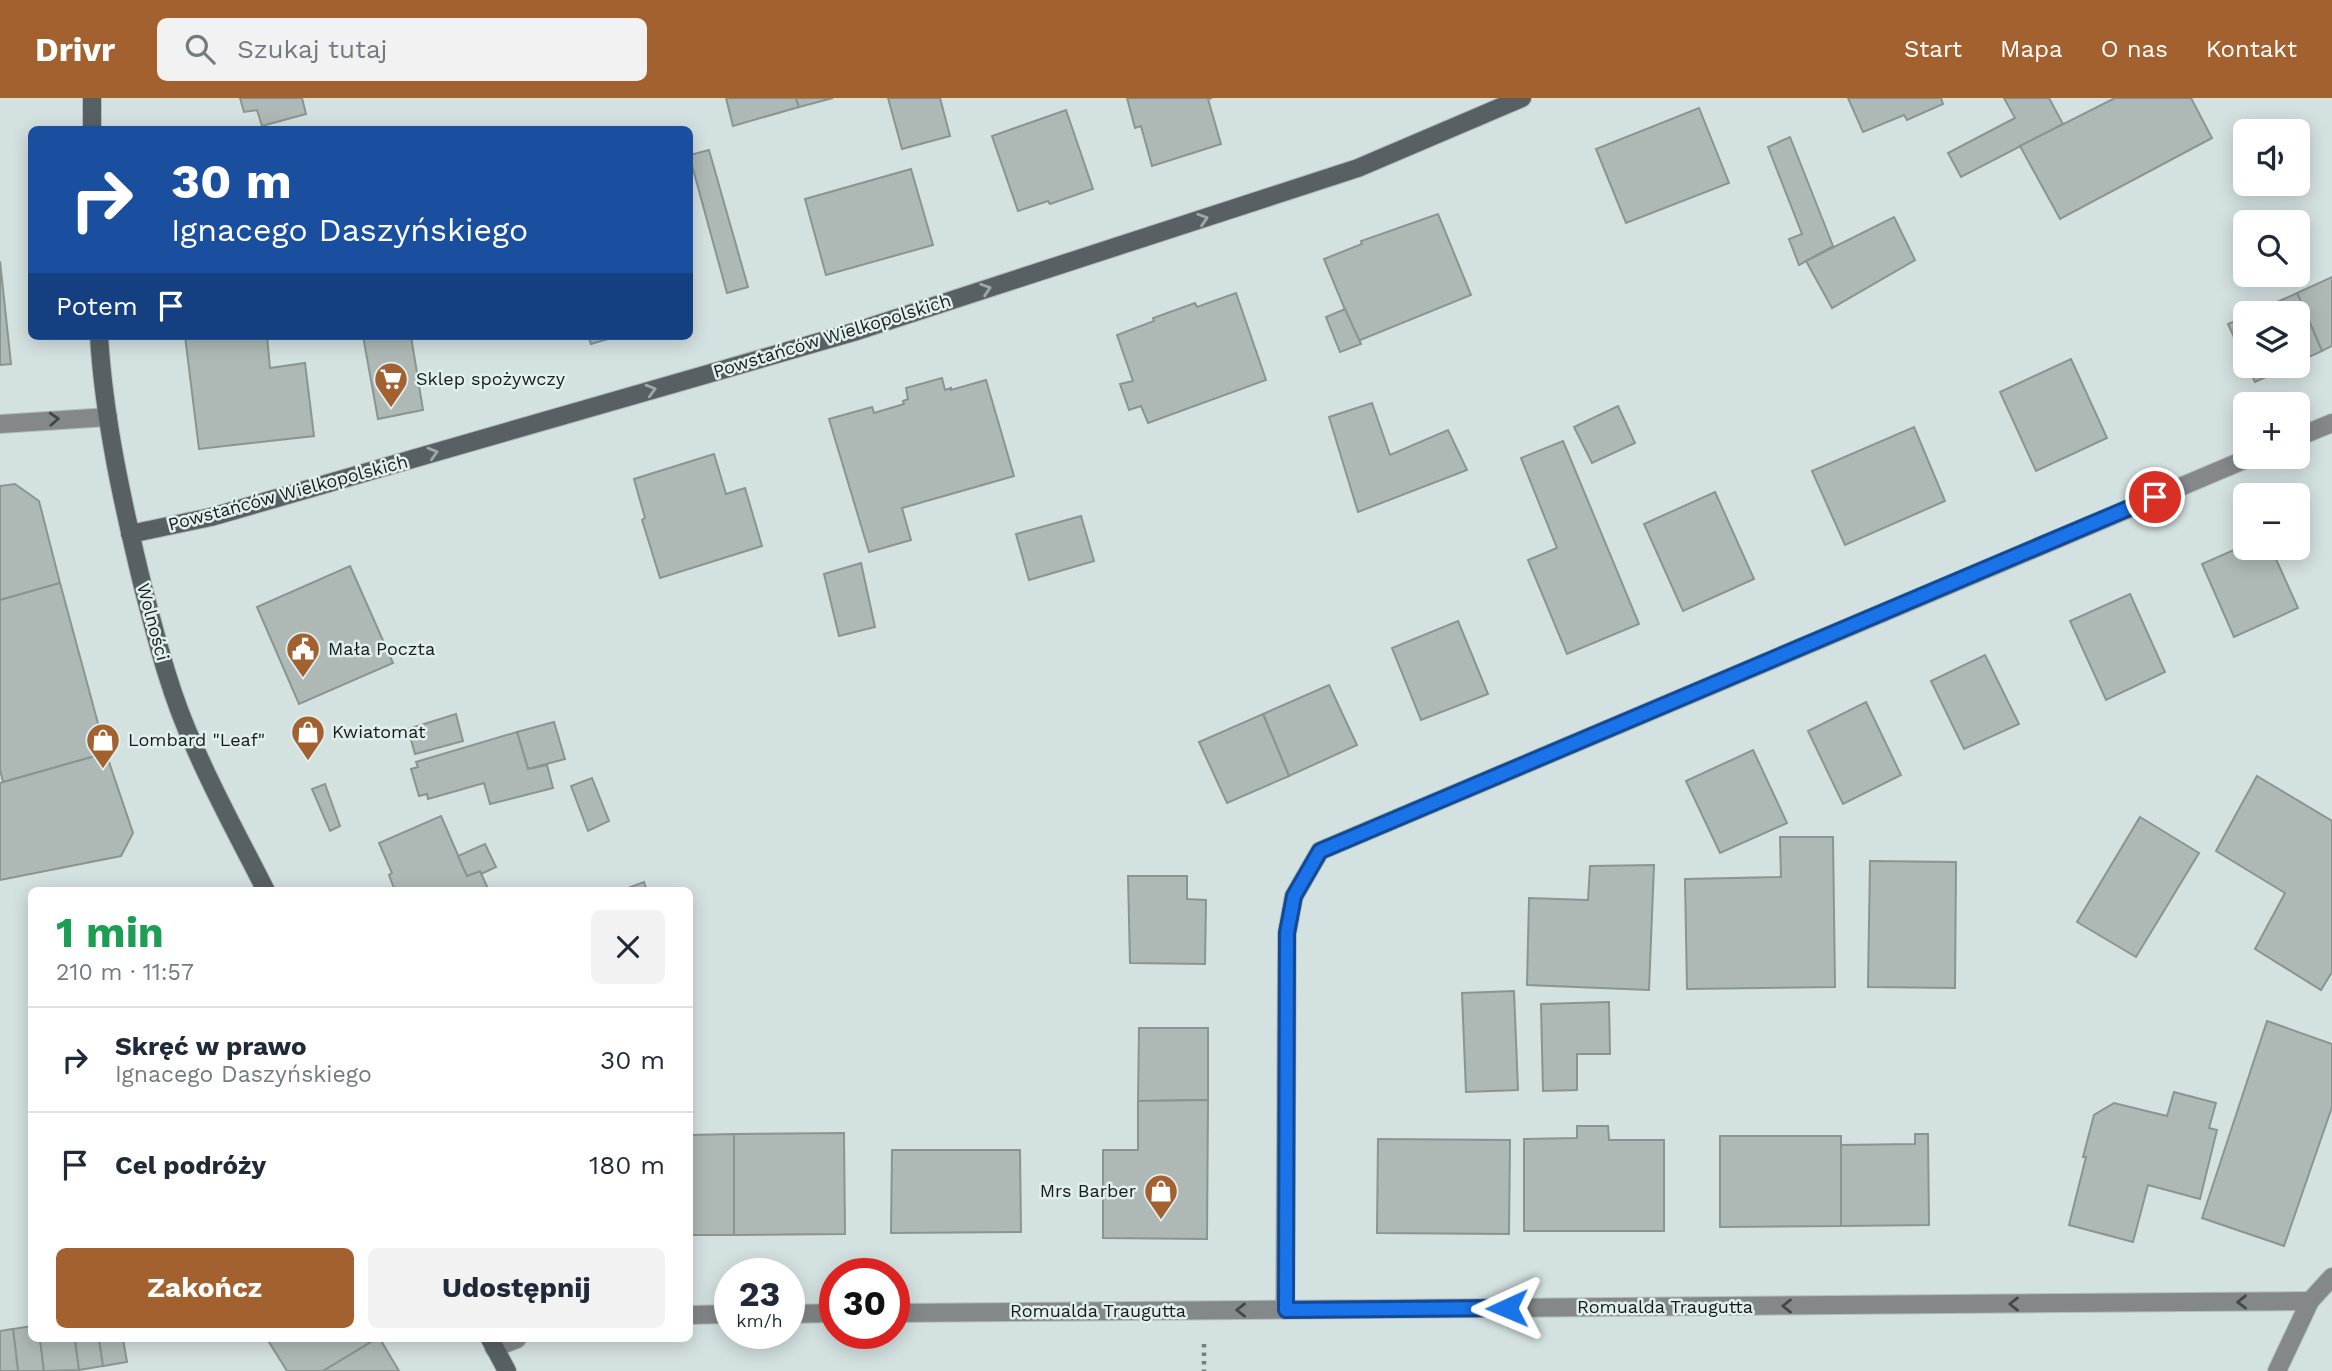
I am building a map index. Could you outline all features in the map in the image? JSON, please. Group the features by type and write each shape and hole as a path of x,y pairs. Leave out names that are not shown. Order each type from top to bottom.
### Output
{"street":[{"path":"92,98 92,126"},
{"name":"Powstańców Wielkopolskich","path":"130,534 211,517 857,331 1358,169 1522,98"},
{"name":"Wolności","path":"99,340 101,372 130,534 163,664 189,735 264,887"},
{"path":"0,424 108,416"},
{"path":"2310,432 2332,423"},
{"path":"1286,1310 1287,933 1294,896 1320,851 2233,465"},
{"path":"2277,1371 2310,1301 2332,1277"},
{"name":"Romualda Traugutta","path":"910,1313 2310,1301"},
{"path":"693,1315 714,1314"},
{"path":"492,1343 507,1371"}],"path":[{"path":"1204,1340 1204,1371"}],"building":[{"path":"240,98 302,98 306,114 262,126 257,110 244,112"},
{"path":"726,98 796,98 799,107 733,126"},
{"path":"796,98 833,98 799,107"},
{"path":"888,98 940,98 950,136 902,149"},
{"path":"1127,98 1212,98 1208,99 1221,144 1152,166 1141,126 1135,128"},
{"path":"1848,98 1941,98 1943,104 1907,120 1904,115 1863,132"},
{"path":"2004,98 2049,98 2063,124 1961,177 1948,153 2015,118"},
{"path":"2115,98 2191,98 2212,138 2060,219 2020,146"},
{"path":"1699,108 1729,183 1626,223 1596,149"},
{"path":"1066,110 1093,189 1050,204 1048,201 1018,211 992,136"},
{"path":"1790,137 1833,246 1799,265 1789,239 1802,234 1768,147"},
{"path":"709,150 748,287 727,293 693,169 693,154"},
{"path":"911,169 933,245 826,275 805,199"},
{"path":"1438,214 1471,295 1358,341 1324,259 1362,244 1361,241"},
{"path":"1894,217 1915,260 1832,308 1806,261"},
{"path":"0,261 11,364 0,365"},
{"path":"2332,277 2332,346 2322,351 2310,323 2310,301 2300,301 2297,293"},
{"path":"1236,293 1266,380 1148,423 1141,406 1129,410 1120,384 1133,381 1117,335 1195,303 1197,307"},
{"path":"2297,293 2300,301 2279,301"},
{"path":"1345,309 1361,344 1340,352 1326,317"},
{"path":"2233,322 2233,335 2228,324"},
{"path":"2310,323 2322,351 2310,356"},
{"path":"185,340 267,340 270,368 305,363 314,436 199,449"},
{"path":"364,340 412,340 423,410 378,419"},
{"path":"2071,359 2107,438 2036,471 2000,392"},
{"path":"942,378 945,390 986,380 1014,476 902,508 911,540 869,552 829,419 872,407 874,413 904,404 903,401 908,399 906,388"},
{"path":"1372,403 1390,455 1448,430 1467,470 1358,512 1329,417"},
{"path":"1618,406 1635,443 1592,463 1574,427"},
{"path":"1914,427 1945,501 1845,545 1812,471"},
{"path":"1563,441 1639,624 1567,654 1528,560 1557,548 1521,458"},
{"path":"714,454 726,494 745,488 762,546 660,578 642,520 645,518 634,479"},
{"path":"15,484 39,501 60,583 0,600 0,486"},
{"path":"1715,492 1754,579 1683,611 1644,524"},
{"path":"1081,516 1094,561 1029,580 1016,534"},
{"path":"2233,550 2233,560 2276,560 2298,608 2234,637 2202,564"},
{"path":"861,563 875,627 839,636 824,574"},
{"path":"350,566 393,663 299,704 257,607"},
{"path":"60,583 106,753 3,782 0,770 0,600"},
{"path":"2130,594 2165,672 2106,700 2070,621"},
{"path":"1458,621 1488,694 1421,720 1392,648"},
{"path":"1985,655 2019,724 1964,749 1931,681"},
{"path":"1329,685 1357,745 1289,776 1263,714"},
{"path":"1866,702 1901,775 1843,804 1808,731"},
{"path":"456,714 463,741 415,754 408,729"},
{"path":"1263,714 1289,776 1227,803 1199,742"},
{"path":"554,722 565,759 528,769 517,732"},
{"path":"517,732 528,769 547,765 553,788 490,804 484,783 428,799 427,794 419,796 411,769 418,767 416,762"},
{"path":"1753,750 1787,823 1720,853 1686,781"},
{"path":"106,753 133,833 121,856 0,880 0,783"},
{"path":"2257,776 2332,821 2332,972 2321,990 2255,949 2285,893 2216,851"},
{"path":"592,778 609,821 588,831 571,786"},
{"path":"325,784 340,826 330,831 312,789"},
{"path":"441,816 467,876 480,871 487,887 394,887 389,875 392,873 379,843"},
{"path":"2140,817 2199,853 2136,957 2077,922"},
{"path":"1780,837 1833,837 1835,987 1687,989 1685,879 1781,877"},
{"path":"485,844 496,867 481,874 480,871 467,876 458,856"},
{"path":"1870,861 1956,862 1955,988 1868,987"},
{"path":"1654,865 1649,990 1527,985 1529,898 1588,900 1590,866"},
{"path":"1128,876 1187,876 1187,899 1206,900 1205,964 1130,963"},
{"path":"644,882 646,887 631,887"},
{"path":"1514,991 1518,1090 1466,1092 1462,993"},
{"path":"1609,1002 1610,1054 1577,1054 1577,1090 1543,1091 1541,1004"},
{"path":"2267,1021 2332,1044 2332,1107 2284,1246 2202,1218"},
{"path":"1139,1028 1208,1028 1208,1100 1138,1101"},
{"path":"2174,1092 2216,1103 2209,1128 2217,1130 2200,1199 2148,1185 2133,1242 2069,1225 2094,1115 2114,1103 2167,1116"},
{"path":"1208,1100 1207,1239 1103,1238 1103,1150 1138,1150 1138,1101"},
{"path":"1577,1126 1608,1126 1609,1140 1664,1140 1664,1231 1524,1231 1524,1139 1577,1138"},
{"path":"844,1133 845,1234 734,1235 734,1134"},
{"path":"734,1134 734,1235 693,1235 693,1135"},
{"path":"1915,1134 1928,1134 1929,1225 1841,1226 1840,1145 1915,1144"},
{"path":"1720,1136 1841,1136 1841,1226 1720,1227"},
{"path":"1378,1139 1510,1140 1509,1234 1377,1233"},
{"path":"892,1150 1020,1150 1021,1232 891,1233"},
{"path":"28,1327 28,1342 40,1342 44,1371 18,1371 13,1329"},
{"path":"13,1329 18,1371 0,1371 0,1331"},
{"path":"40,1342 75,1342 79,1370 44,1371"},
{"path":"75,1342 99,1342 103,1366 79,1370"},
{"path":"99,1342 124,1342 127,1362 103,1366"},
{"path":"269,1342 371,1342 323,1371 287,1371"},
{"path":"371,1342 382,1342 399,1371 323,1371"}],"place":[{"name":"Sklep spożywczy","path":"391,409"},
{"name":"Mała Poczta","path":"303,679"},
{"name":"Kwiatomat","path":"308,762"},
{"name":"Lombard \"Leaf\"","path":"103,770"},
{"name":"Mrs Barber","path":"1161,1221"}],"route":[{"path":"1507,1308 1286,1310 1287,933 1294,896 1320,851 2155,497"}]}
